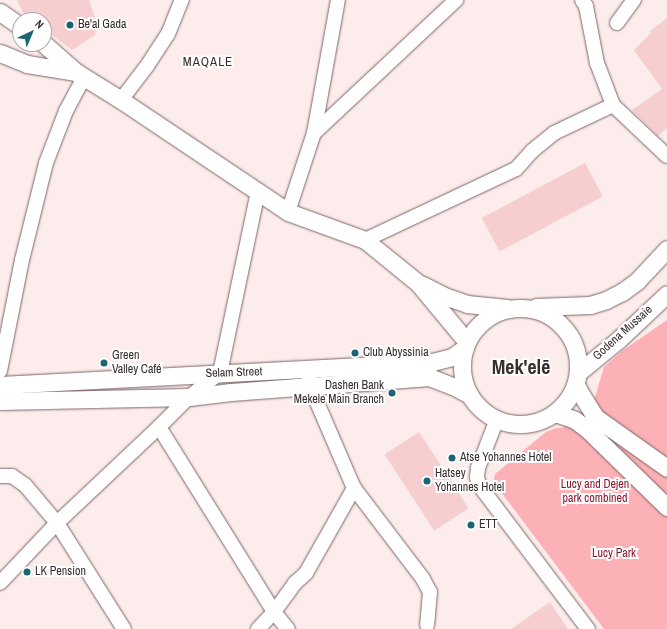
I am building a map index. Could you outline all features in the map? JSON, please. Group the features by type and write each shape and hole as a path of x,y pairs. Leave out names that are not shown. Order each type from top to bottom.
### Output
{"street":[{"path":"121,100 147,66 168,34 182,0"},
{"path":"288,212 314,133 338,0"},
{"path":"314,133 456,0"},
{"path":"582,0 586,6 597,64 613,105 667,156"},
{"path":"617,23 634,0"},
{"path":"0,12 12,20"},
{"path":"52,51 80,75 121,100 288,212 365,240 418,283 466,345"},
{"path":"0,53 27,64 80,75"},
{"path":"0,371 22,260 46,163 80,75"},
{"path":"365,240 516,169 532,151 554,133 613,105"},
{"path":"0,583 57,523 189,397 220,373 258,191"},
{"path":"470,395 462,372 462,360 466,345 477,327 486,318 514,308 569,307 590,305 606,300 622,292 637,281 667,249"},
{"path":"418,283 447,297 467,304 544,312 554,318 564,327 576,348 579,391 595,417 667,468"},
{"name":"Godena Mussaie","path":"578,378 667,294"},
{"name":"Selam Street","path":"0,401 189,397 231,392 309,378 432,362 452,357 466,345"},
{"name":"Selam Street","path":"0,385 220,373 309,378"},
{"path":"426,625 430,592 423,579 354,488 309,378 429,378 447,383 470,395 486,413 497,419 521,424 545,419 555,413 572,395 578,378"},
{"path":"555,413 575,420 587,429 667,507"},
{"path":"497,419 478,468 477,477 479,485 588,629"},
{"path":"159,427 274,612 288,629"},
{"path":"0,476 12,476 25,486 57,523 124,629"},
{"path":"258,629 274,612 295,583 306,573 354,488"}],"green space":[{"name":"Lucy Park","path":"667,320 667,629 604,629 501,492 494,480 495,474 546,432 556,428 562,428 575,420 595,397 604,367 622,351"}],"building":[{"name":"Be'al Gada","path":"17,0 89,0 96,21 95,35 72,50 52,35 52,12 23,12"},
{"path":"667,18 667,128 658,136 632,110 662,89 634,50 651,33 650,31"},
{"path":"585,163 603,197 500,251 482,218"},
{"name":"Hatsey Yohannes Hotel","path":"419,432 469,508 434,531 385,454"},
{"path":"550,602 568,629 511,629"}],"place":[{"name":"Be'al Gada","path":"70,25"},
{"name":"Club Abyssinia","path":"355,353"},
{"name":"Green Valley Café","path":"104,363"},
{"name":"Dashen Bank Mekele Main Branch","path":"392,393"},
{"name":"Atse Yohannes Hotel","path":"452,458"},
{"name":"Hatsey Yohannes Hotel","path":"427,481"},
{"name":"ETT","path":"471,525"},
{"name":"LK Pension","path":"27,572"}],"district":[{"name":"MAQALE","path":"208,62"},
{"name":"Mek'elē","path":"521,366"}],"park label":[{"name":"Lucy and Dejen park combined","path":"595,492"}]}
